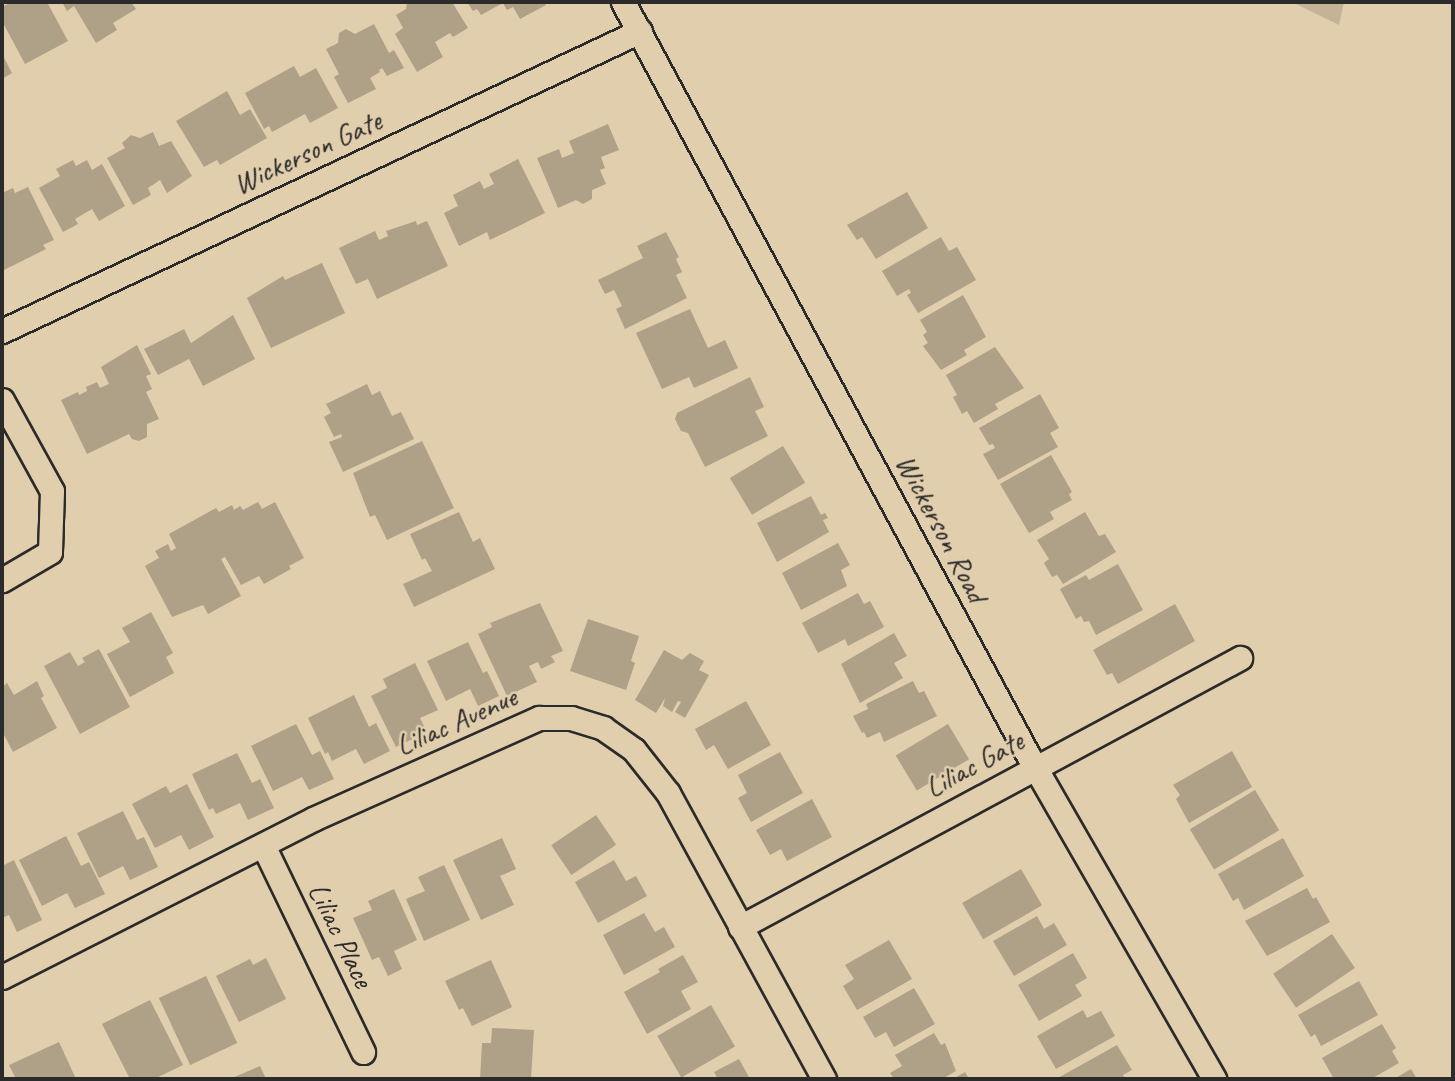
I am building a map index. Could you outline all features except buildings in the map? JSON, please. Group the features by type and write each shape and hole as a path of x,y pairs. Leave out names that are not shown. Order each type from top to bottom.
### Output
{"street":[{"name":"Wickerson Road","path":"623,2 1035,766 1213,1079"},
{"name":"Wickerson Gate","path":"2,331 640,31"},
{"path":"2,400 52,491 50,552 2,580"},
{"name":"Liliac Gate","path":"740,927 1240,657"},
{"name":"Liliac Avenue","path":"2,977 263,845 539,718 571,718 603,728 634,750 668,793 824,1079"},
{"name":"Liliac Place","path":"263,845 363,1052"}],"shaded area":[{"path":"1292,2 1344,2 1339,25"}]}
